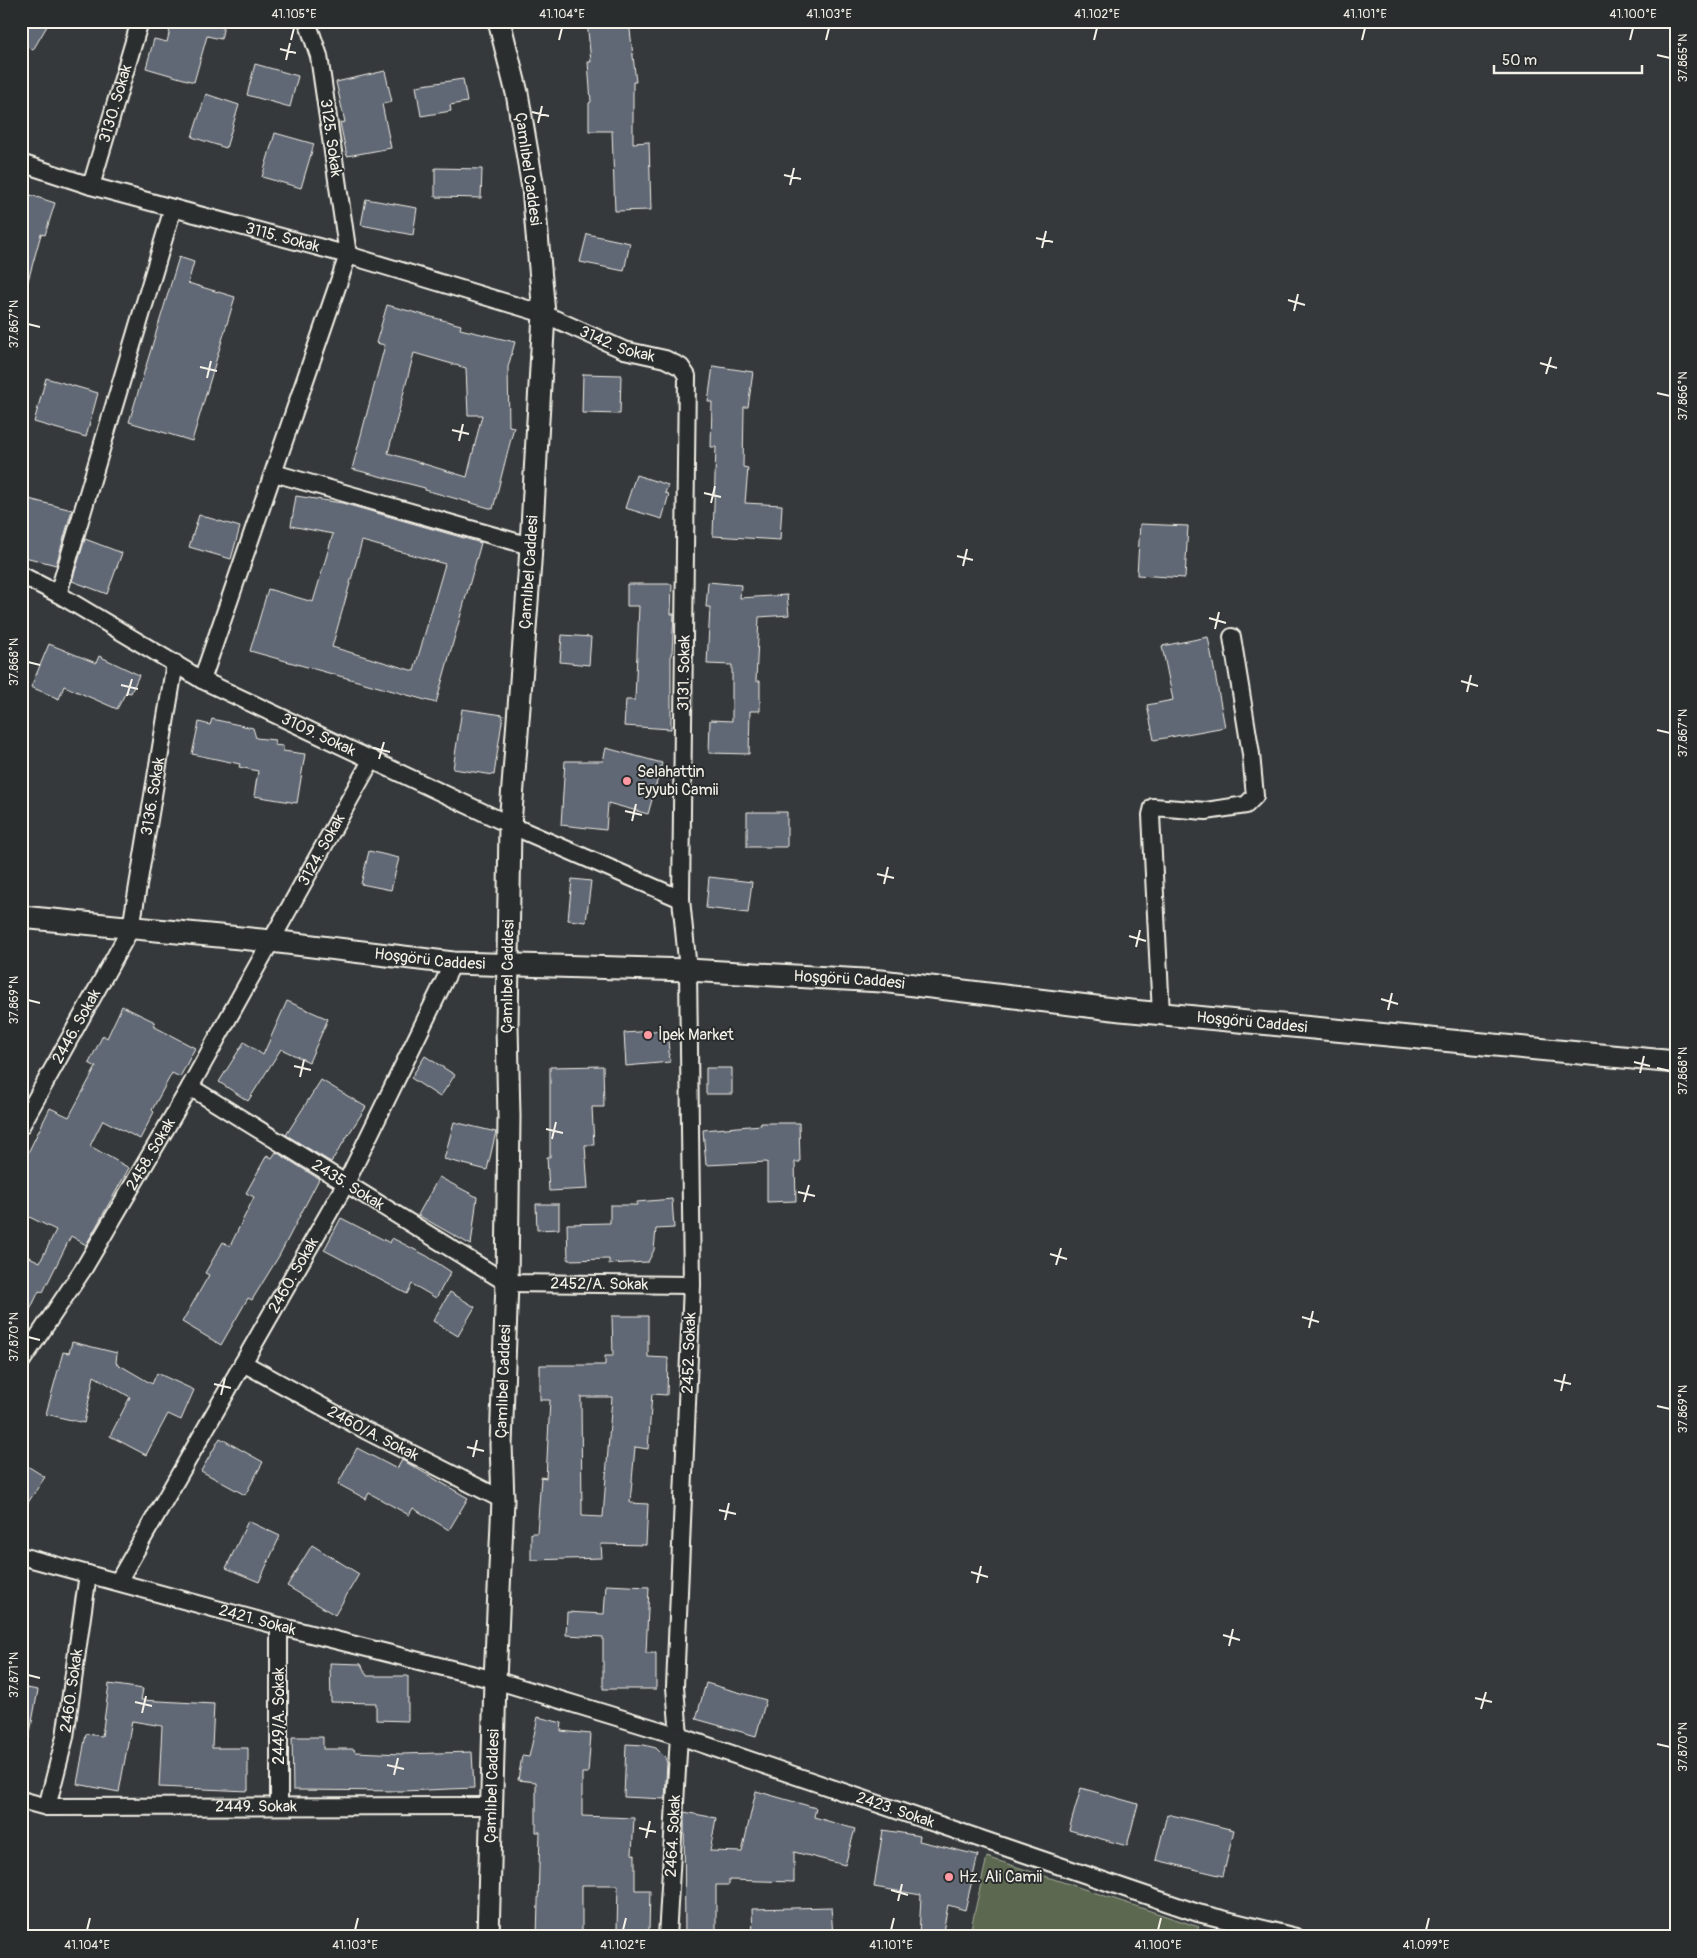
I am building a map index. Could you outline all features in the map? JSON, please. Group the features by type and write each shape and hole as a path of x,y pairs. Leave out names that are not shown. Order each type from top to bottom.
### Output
{"street":[{"name":"3130. Sokak","path":"91,186 140,21"},
{"name":"3125. Sokak","path":"307,21 319,56 348,255"},
{"name":"Çamlıbel Caddesi","path":"488,1937 495,1680 503,1500 501,1445 507,1283 509,1117 507,1026 510,825 544,314 533,188 518,93 499,21"},
{"name":"3115. Sokak","path":"21,163 91,186 348,255 544,314"},
{"path":"58,594 173,208"},
{"path":"202,680 348,255"},
{"name":"3142. Sokak","path":"544,314 624,350 665,359 681,367 687,376"},
{"name":"3131. Sokak","path":"687,376 681,899 688,970"},
{"path":"274,473 530,546"},
{"name":"3109. Sokak","path":"22,576 58,594 202,680 510,825 681,899"},
{"path":"1161,1014 1151,815 1153,807 1206,811 1246,806 1255,796 1251,754 1232,637"},
{"name":"3136. Sokak","path":"131,928 175,663"},
{"name":"3124. Sokak","path":"271,941 372,760"},
{"name":"Hoşgörü Caddesi","path":"21,917 271,941 453,963 688,970 881,981 1161,1014 1676,1062"},
{"name":"2446. Sokak","path":"21,1126 131,928"},
{"name":"2458. Sokak","path":"21,1362 84,1268 190,1087 271,941"},
{"name":"2460. Sokak","path":"119,1580 346,1183 453,963"},
{"name":"2452. Sokak","path":"679,1736 675,1687 692,1285 688,970"},
{"name":"2435. Sokak","path":"190,1087 507,1283"},
{"name":"2452/A. Sokak","path":"507,1283 692,1285"},
{"name":"2460/A. Sokak","path":"243,1363 365,1430 503,1500"},
{"name":"2421. Sokak","path":"21,1556 88,1574 119,1580 279,1626 495,1680"},
{"name":"2460. Sokak","path":"47,1807 65,1737 88,1574"},
{"name":"2449/A. Sokak","path":"279,1626 279,1806"},
{"name":"2423. Sokak","path":"495,1680 679,1736 1198,1913 1296,1937"},
{"name":"2464. Sokak","path":"668,1937 679,1736"},
{"name":"2449. Sokak","path":"21,1800 47,1807 491,1806"}],"green space":[{"path":"987,1857 1199,1927 1193,1937 969,1937"}],"building":[{"path":"21,21 50,21 33,50 21,43"},
{"path":"172,21 225,21 221,39 207,36 194,82 146,68 154,39 167,42"},
{"path":"587,21 629,21 636,82 633,82 633,143 649,142 651,210 615,211 612,131 589,131 589,103 591,102 588,62 591,62"},
{"path":"255,64 298,76 290,107 247,95"},
{"path":"385,71 392,102 382,104 391,148 347,156 340,123 345,122 336,82"},
{"path":"463,79 467,102 450,105 451,111 421,116 416,86"},
{"path":"206,94 239,105 226,148 192,137"},
{"path":"275,133 314,144 301,188 262,177"},
{"path":"435,168 482,169 481,198 435,197"},
{"path":"21,192 55,203 45,235 41,234 26,288 21,288"},
{"path":"366,199 417,208 413,235 361,225"},
{"path":"587,234 630,243 624,271 580,262"},
{"path":"179,257 194,262 188,283 235,297 192,441 129,422"},
{"path":"387,305 461,325 460,329 515,342 508,367 509,426 514,427 493,509 425,490 425,488 352,469 385,345 376,343","holes":["414,353 466,368 468,415 482,415 467,477 388,453"]},
{"path":"713,366 753,372 748,407 744,407 743,467 748,468 745,503 782,505 780,540 713,536 716,447 711,447 712,402 708,402"},
{"path":"583,374 621,375 620,414 582,413"},
{"path":"46,378 98,393 86,437 34,422"},
{"path":"636,475 668,485 665,493 669,494 662,519 625,508"},
{"path":"296,496 342,503 481,543 436,703 250,651 268,589 313,602 333,534 291,526","holes":["362,541 445,564 414,671 332,647"]},
{"path":"21,497 72,510 56,565 21,556"},
{"path":"199,515 240,527 231,559 189,547"},
{"path":"1140,524 1188,526 1185,578 1137,575"},
{"path":"85,539 122,553 107,594 72,581"},
{"path":"708,582 741,585 740,598 787,595 789,615 759,617 756,681 760,681 760,711 750,711 749,754 709,753 710,720 732,721 732,665 707,664 710,607 706,607"},
{"path":"627,584 672,584 671,614 674,614 671,653 671,729 624,726 626,700 635,700 639,606 627,606"},
{"path":"562,635 591,637 589,665 560,662"},
{"path":"1208,637 1225,727 1154,740 1147,705 1173,700 1162,646"},
{"path":"49,644 96,663 99,656 139,675 131,693 126,692 117,709 64,686 59,699 31,687"},
{"path":"462,709 503,715 494,775 453,769"},
{"path":"212,719 253,728 256,738 275,740 274,745 283,746 283,751 305,754 297,803 254,796 258,771 239,767 240,764 192,754 199,722 210,725"},
{"path":"606,748 662,763 648,814 608,803 606,830 561,825 565,761 603,761"},
{"path":"747,812 787,812 787,847 747,847"},
{"path":"369,851 399,858 391,890 361,884"},
{"path":"709,877 752,882 748,913 706,908"},
{"path":"572,879 591,881 586,922 568,920"},
{"path":"287,1001 328,1019 309,1062 281,1049 248,1101 219,1082 244,1042 263,1055"},
{"path":"122,1006 155,1022 153,1026 195,1048 180,1077 172,1073 152,1110 154,1112 140,1139 103,1120 90,1146 129,1168 86,1245 71,1236 43,1292 39,1291 21,1329 21,1263 25,1255 40,1262 56,1230 21,1213 21,1167 50,1108 69,1117 96,1067 89,1063 103,1035 107,1038"},
{"path":"667,1030 670,1062 626,1066 624,1033"},
{"path":"425,1056 455,1075 440,1097 411,1078"},
{"path":"603,1066 604,1107 592,1107 594,1145 585,1145 588,1189 549,1191 547,1157 550,1157 550,1067"},
{"path":"706,1068 732,1068 732,1094 706,1094"},
{"path":"321,1080 366,1107 331,1162 286,1135"},
{"path":"454,1122 496,1132 487,1170 444,1159"},
{"path":"761,1123 799,1123 800,1162 795,1162 796,1201 767,1202 767,1162 706,1165 703,1130 761,1125"},
{"path":"276,1152 319,1179 279,1256 252,1300 248,1298 221,1345 182,1322 209,1275 205,1273 223,1242 230,1246 254,1197 246,1193 267,1155 272,1158"},
{"path":"439,1177 477,1197 471,1245 418,1215"},
{"path":"672,1199 674,1228 656,1229 654,1250 648,1262 609,1264 609,1259 568,1260 567,1224 610,1223 610,1205 637,1205 637,1202"},
{"path":"536,1204 559,1204 559,1229 537,1230"},
{"path":"341,1218 390,1243 392,1238 427,1256 451,1272 436,1298 412,1284 407,1294 324,1250"},
{"path":"450,1292 475,1307 458,1336 433,1321"},
{"path":"612,1316 648,1316 648,1357 668,1358 667,1395 652,1394 648,1449 635,1447 630,1503 648,1504 646,1545 601,1544 602,1558 531,1560 531,1533 537,1533 541,1477 546,1478 550,1400 540,1400 540,1365 605,1365 605,1356 613,1356","holes":["581,1397 612,1397 603,1517 582,1516"]},
{"path":"72,1342 117,1353 116,1363 152,1384 157,1373 194,1390 181,1420 168,1414 146,1455 110,1436 130,1397 94,1376 84,1423 46,1414 63,1352 69,1353"},
{"path":"220,1438 263,1462 245,1495 201,1471"},
{"path":"357,1448 397,1469 402,1460 468,1498 449,1530 413,1508 409,1515 369,1493 366,1499 338,1484"},
{"path":"21,1462 45,1477 21,1513"},
{"path":"248,1521 280,1536 259,1582 226,1568"},
{"path":"312,1545 359,1574 335,1615 287,1586"},
{"path":"606,1585 649,1587 646,1653 656,1653 656,1689 603,1689 603,1637 566,1635 567,1612 604,1614"},
{"path":"330,1663 361,1664 367,1676 408,1676 408,1721 376,1720 376,1703 331,1702"},
{"path":"706,1683 766,1700 756,1736 696,1719"},
{"path":"109,1684 143,1689 141,1700 214,1704 212,1748 248,1748 248,1791 159,1787 162,1726 132,1721 119,1792 77,1784 86,1734 102,1736"},
{"path":"21,1687 38,1690 29,1738 21,1737"},
{"path":"538,1717 562,1723 561,1731 591,1734 588,1773 582,1773 582,1816 634,1818 632,1854 635,1855 635,1890 650,1890 649,1931 617,1930 618,1885 582,1885 582,1937 537,1937 540,1832 536,1832 536,1782 518,1780 522,1756 529,1757"},
{"path":"292,1737 323,1737 323,1749 354,1749 355,1752 402,1754 472,1752 474,1788 402,1791 293,1790"},
{"path":"626,1744 656,1748 665,1757 667,1763 665,1799 624,1797"},
{"path":"1081,1788 1138,1804 1127,1846 1069,1830"},
{"path":"756,1791 816,1808 814,1817 855,1829 845,1865 794,1852 794,1882 729,1880 729,1885 716,1885 716,1937 685,1937 684,1812 716,1818 710,1851 742,1852"},
{"path":"1167,1814 1234,1830 1223,1876 1156,1860"},
{"path":"883,1830 920,1836 919,1841 978,1855 965,1910 948,1905 942,1937 919,1937 921,1895 874,1887"},
{"path":"831,1907 833,1937 753,1937 752,1909"}],"place":[{"name":"Selahattin Eyyubi Camii","path":"627,781"},
{"name":"İpek Market","path":"648,1035"},
{"name":"Hz. Ali Camii","path":"949,1877"}]}
